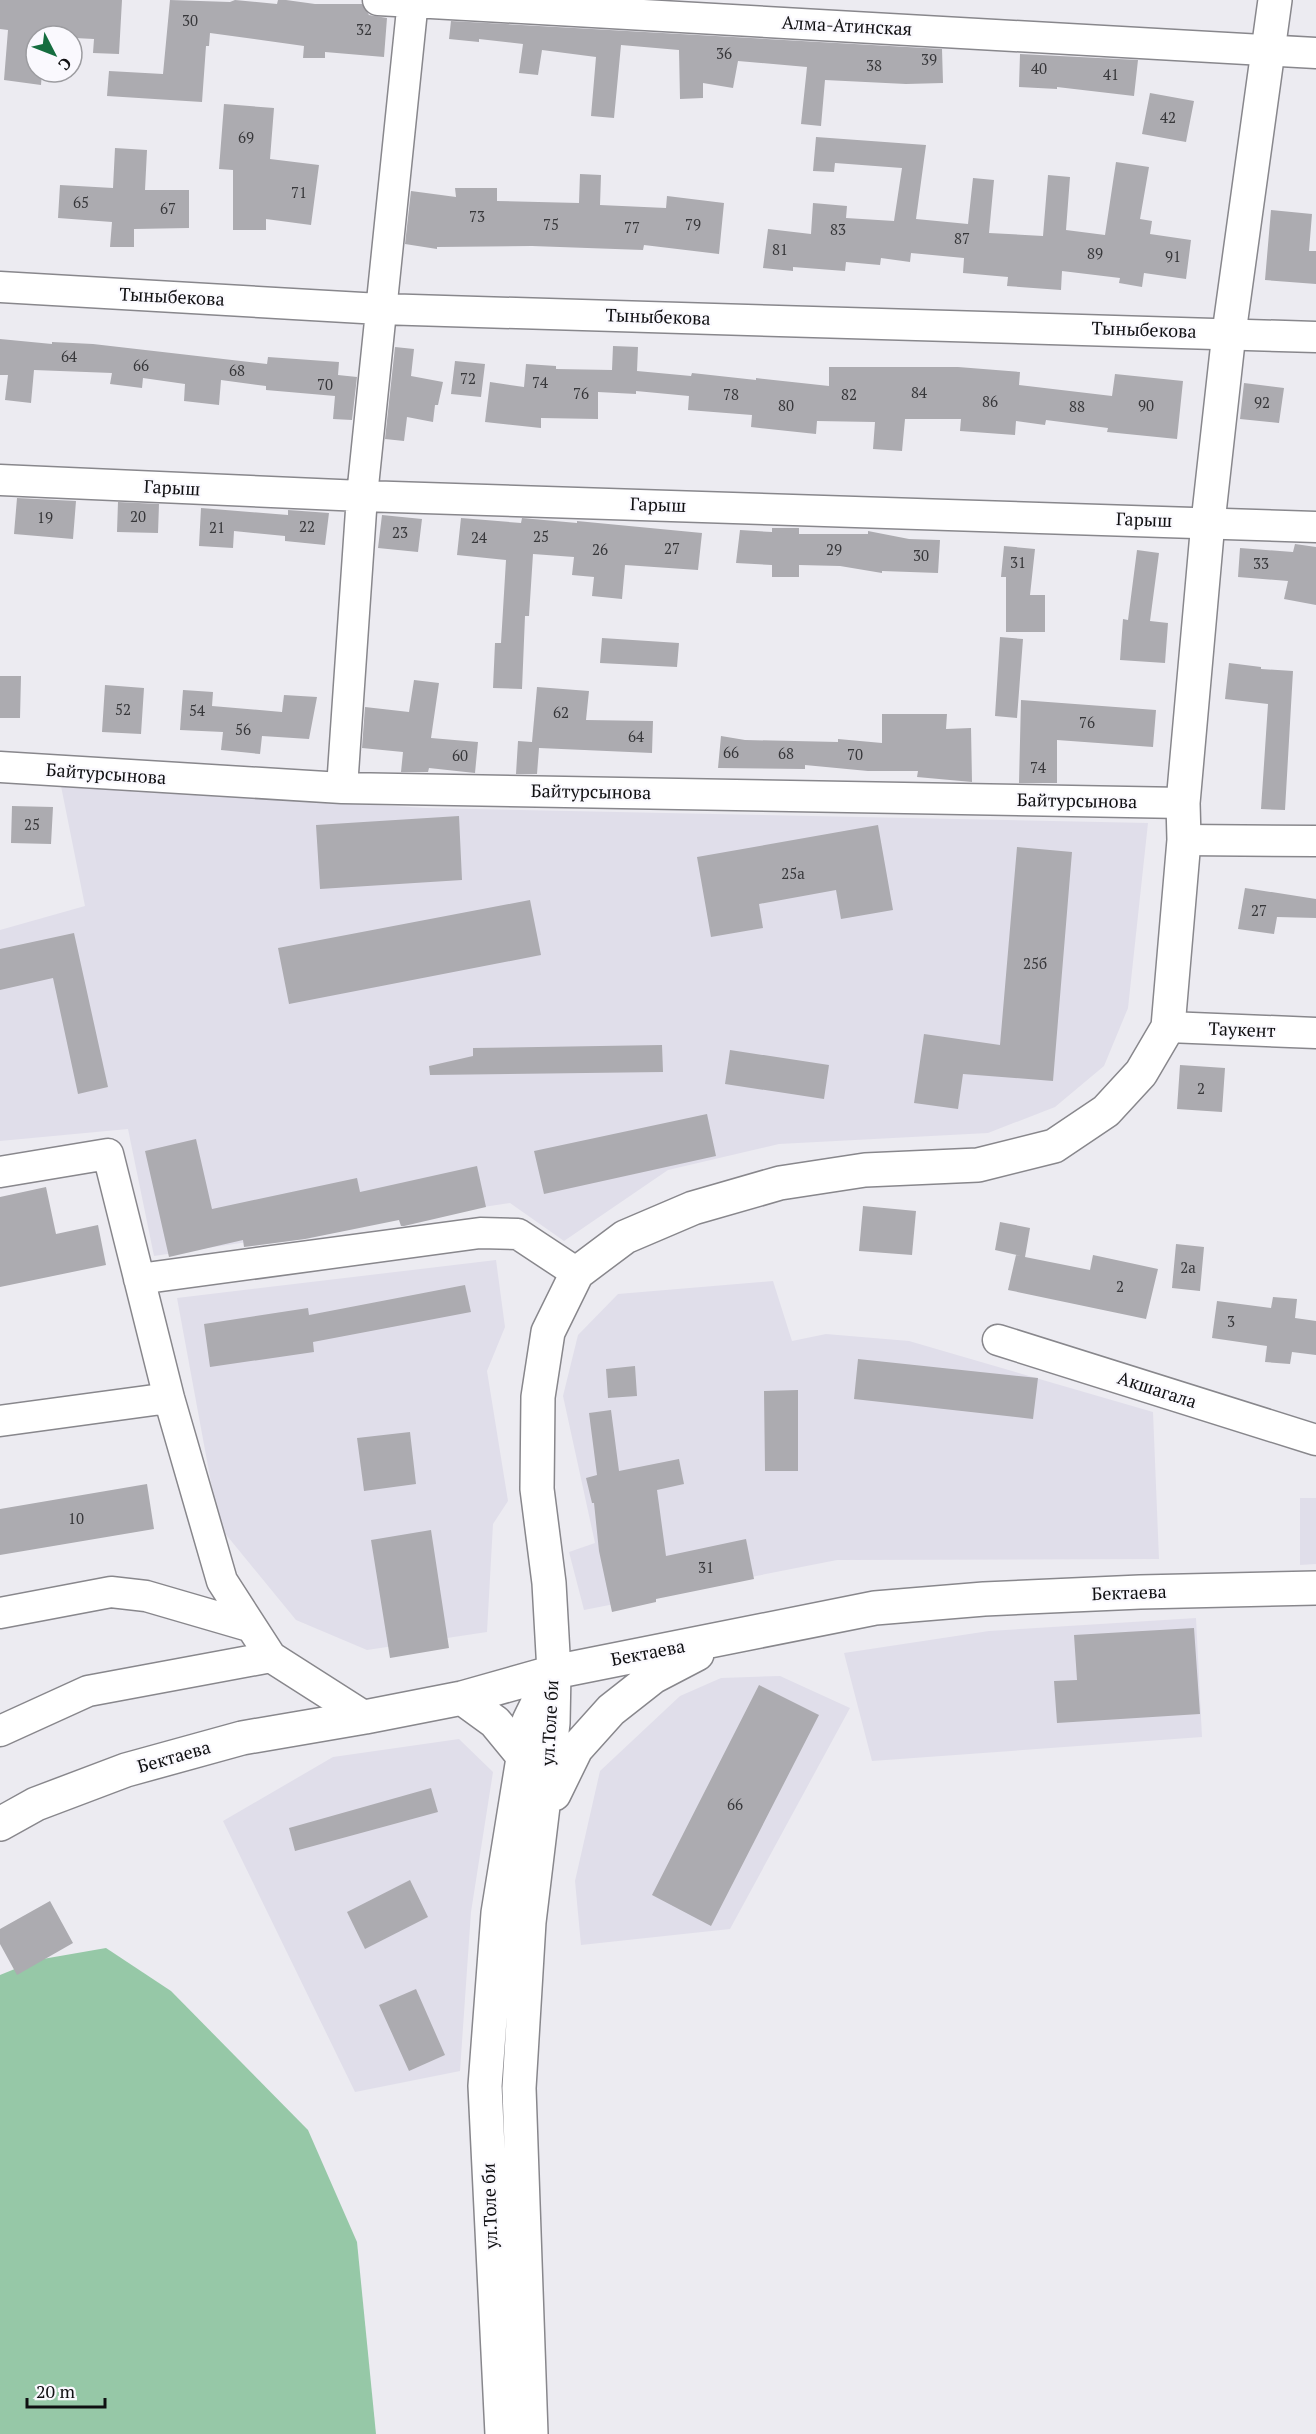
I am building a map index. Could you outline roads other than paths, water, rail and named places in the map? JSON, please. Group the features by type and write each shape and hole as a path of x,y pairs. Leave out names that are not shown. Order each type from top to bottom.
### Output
{"main road":[{"path":"554,1672 549,1583 537,1489 538,1397 548,1332 577,1273 625,1237 693,1208 780,1183 865,1170 978,1165 1054,1146 1106,1111 1141,1073 1168,1027 1184,840 1183,803 1208,522 1229,333 1275,0"},
{"name":"Бектаева","path":"0,1824 36,1804 126,1770 242,1738 462,1698 554,1672 886,1607 1140,1592 1316,1588"},
{"path":"541,1820 576,1749 611,1710 652,1677 734,1636"},
{"name":"ул.Толе би","path":"502,2434 485,2086 498,1913 523,1756 529,1721 554,1672"},
{"name":"ул.Толе би","path":"531,2434 519,2088 528,1922 553,1723 554,1672"},
{"path":"462,1698 495,1722 523,1756"}],"street":[{"name":"Алма-Атинская","path":"378,0 1316,53"},
{"path":"342,788 362,496 413,1"},
{"name":"Тыныбекова","path":"0,287 380,309 1316,337"},
{"name":"Гарыш","path":"0,480 362,496 1316,526"},
{"name":"Байтурсынова","path":"0,767 342,788 1183,803"},
{"path":"1184,840 1316,842"},
{"name":"Таукент","path":"1168,1027 1316,1033"},
{"path":"0,1172 108,1154 169,1398 222,1581 271,1657 365,1717"},
{"path":"139,1279 480,1233 518,1234 577,1273"},
{"name":"Акшагала","path":"998,1340 1316,1440"},
{"path":"0,1421 169,1398"},
{"path":"0,1613 111,1592 154,1599 249,1626"},
{"path":"0,1731 88,1691 271,1657"}]}
